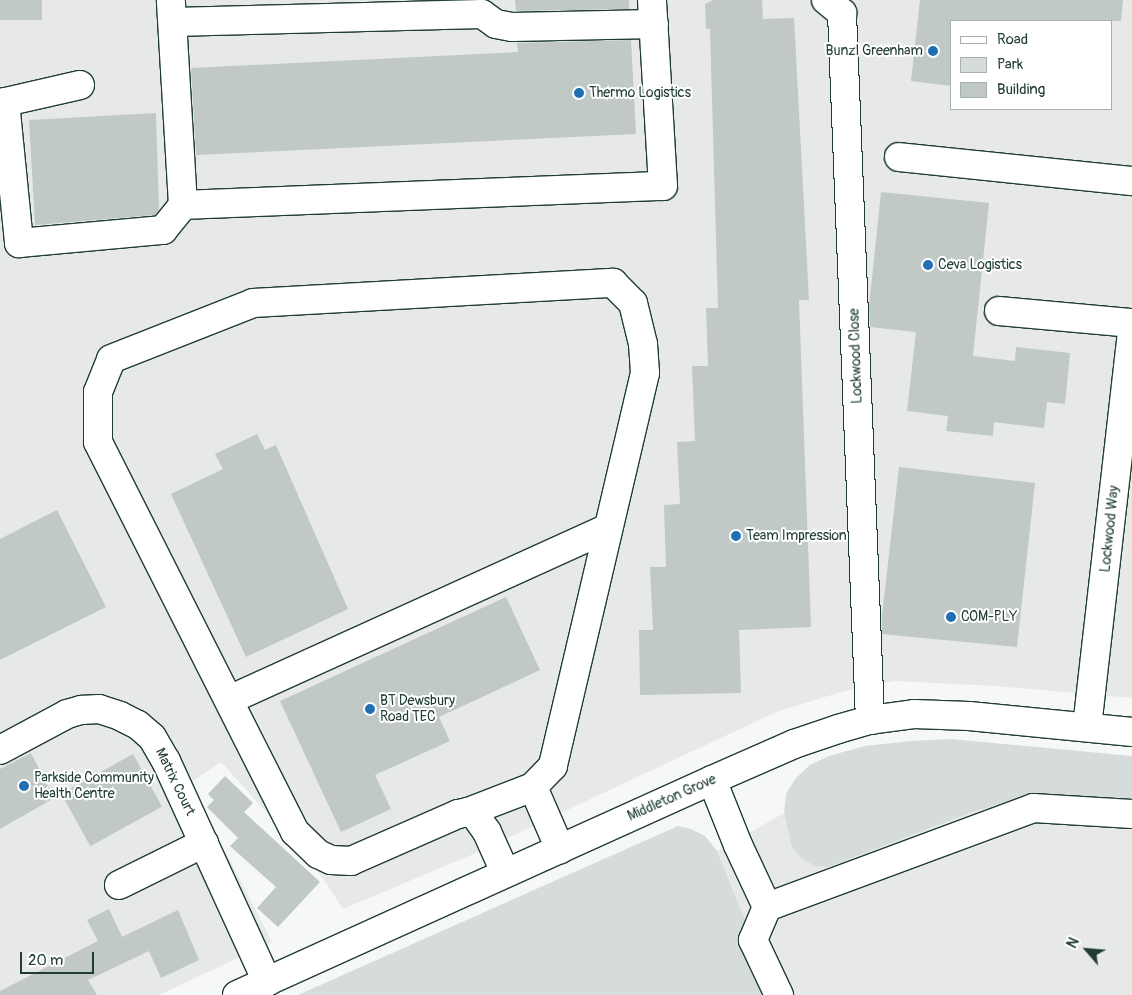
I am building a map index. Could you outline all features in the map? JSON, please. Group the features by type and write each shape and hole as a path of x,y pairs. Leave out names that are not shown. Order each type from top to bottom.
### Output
{"street":[{"name":"Lockwood Close","path":"826,0 842,12 870,720"},
{"path":"80,85 5,102 20,243 163,230 183,205 172,11 482,14 496,24 512,27 653,12 663,186 183,205"},
{"path":"899,157 1132,181"},
{"path":"613,283 633,303 643,344 644,373 553,766 533,787 468,812 458,814 352,861 331,860 318,854 295,832 228,700 98,442 98,392 111,359 253,303 613,283"},
{"path":"998,311 1132,323"},
{"name":"Lockwood Way","path":"1087,727 1123,492 1132,330"},
{"path":"228,700 608,528"},
{"name":"Matrix Court","path":"0,750 67,714 81,710 99,709 120,716 138,725 152,737 166,761 267,982"},
{"name":"Middleton Grove","path":"237,995 504,872 560,849 794,744 870,720 914,714 969,716 1132,732"},
{"path":"712,780 738,845 767,907"},
{"path":"533,787 560,849"},
{"path":"779,995 753,940 767,907 885,865 1033,808 1132,814"},
{"path":"468,812 476,816 488,832 504,872"},
{"path":"119,884 204,843"}],"shaded area":[{"path":"0,0 1132,0 1132,698 996,686 894,681 841,692 776,712 471,855 343,909 312,862 221,762 190,783 272,942 159,995 0,995"},
{"path":"1023,797 1132,804 1132,995 779,995 753,940 717,851 784,813 792,846 800,857"}],"green space":[{"path":"951,739 1132,756 1132,804 1023,797 972,812 828,867 815,866 800,857 792,847 784,813 786,794 796,778 810,765 829,756 865,746"},
{"path":"678,826 691,829 705,836 717,851 753,940 779,995 298,995"}],"building":[{"path":"0,0 42,0 42,20 0,20"},
{"path":"515,0 629,0 629,9 516,11"},
{"path":"713,0 762,0 763,19 794,18 809,300 799,300 811,627 739,630 741,693 640,695 639,630 653,630 650,567 666,567 664,505 680,504 677,442 695,441 692,366 708,366 706,308 718,308 710,29 706,29 705,4"},
{"name":"Bunzl Greenham","path":"920,0 1123,0 1121,21 950,20 950,86 911,81"},
{"path":"631,40 636,134 196,155 191,68 518,52 517,43"},
{"path":"156,113 159,210 155,215 35,225 29,120"},
{"path":"881,192 989,203 973,356 1015,361 1016,347 1070,353 1065,404 1047,402 1044,428 994,422 993,436 946,431 948,416 907,411 916,332 870,327 869,307"},
{"path":"257,434 265,450 276,445 348,609 246,657 171,494 223,469 215,454"},
{"path":"899,467 1035,483 1017,647 882,634 882,616"},
{"path":"57,510 106,607 0,660 0,539"},
{"name":"BT Dewsbury Road TEC","path":"506,597 540,670 439,717 450,741 375,775 391,809 341,832 280,701"},
{"name":"Parkside Community Health Centre","path":"31,753 54,798 0,829 0,769"},
{"path":"133,754 162,806 90,846 61,794"},
{"path":"225,776 253,803 244,812 320,882 278,927 257,908 276,887 230,846 238,838 207,807 214,800 208,794"},
{"path":"109,909 122,937 178,910 199,960 161,978 149,951 88,980 97,995 0,995 0,991 98,941 87,920"}],"place":[{"name":"Bunzl Greenham","path":"933,51"},
{"name":"Thermo Logistics","path":"579,93"},
{"name":"Ceva Logistics","path":"928,265"},
{"name":"Team Impression","path":"736,536"},
{"name":"COM-PLY","path":"951,617"},
{"name":"BT Dewsbury Road TEC","path":"370,709"},
{"name":"Parkside Community Health Centre","path":"24,786"}]}
